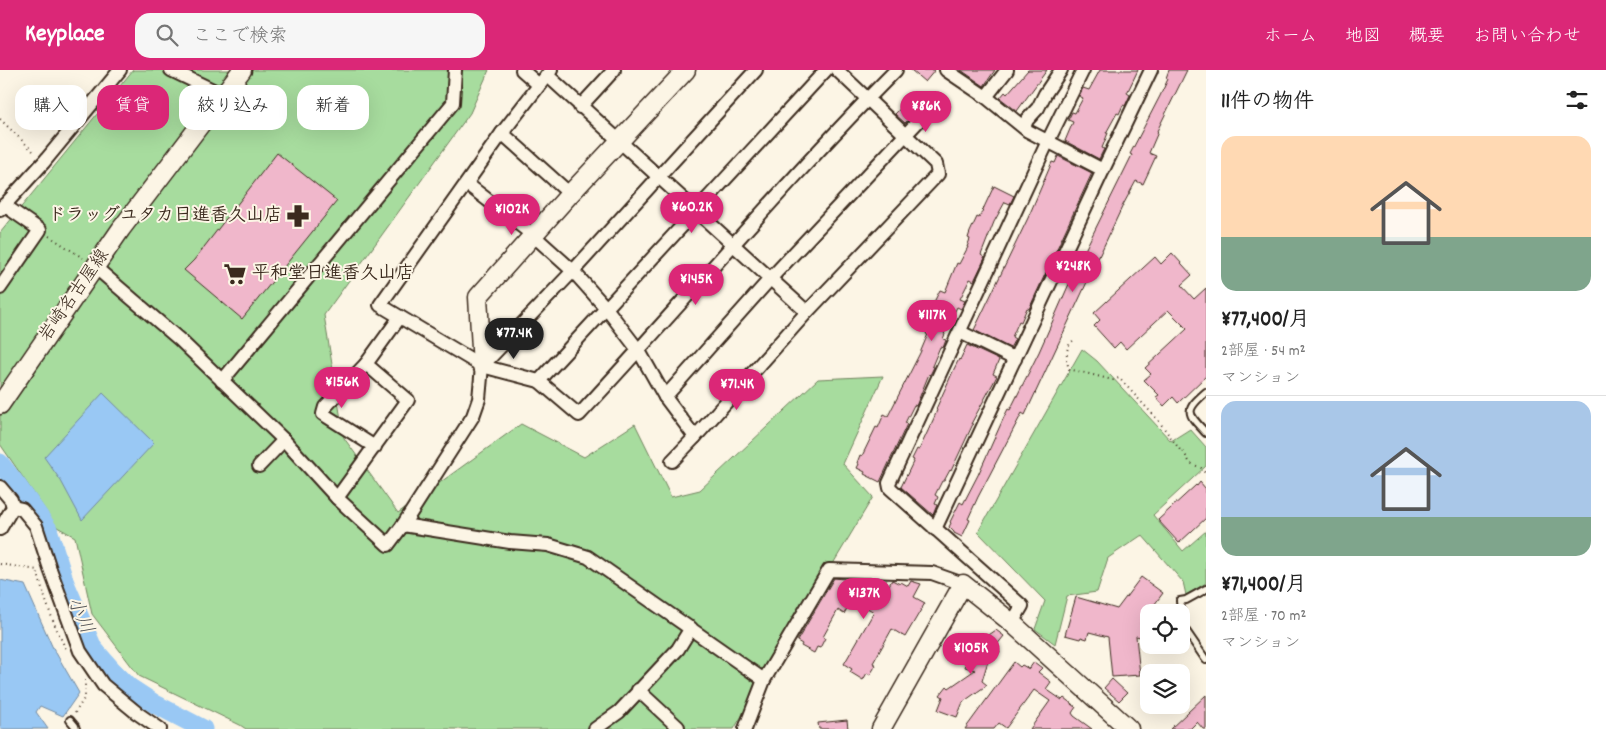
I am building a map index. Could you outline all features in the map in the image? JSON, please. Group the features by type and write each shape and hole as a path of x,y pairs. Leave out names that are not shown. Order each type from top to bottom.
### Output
{"street":[{"path":"0,288 40,230 2,208 44,162 120,70"},
{"path":"171,70 204,85"},
{"name":"岩崎名古屋線","path":"230,85 242,70"},
{"path":"222,381 453,102 454,70"},
{"path":"522,70 539,85"},
{"path":"580,106 614,70"},
{"path":"95,267 180,340 284,440 337,498 388,545 403,525 473,416 479,399 482,366 478,297 570,194 686,70"},
{"path":"482,366 573,272 756,70"},
{"path":"540,381 826,70"},
{"path":"672,461 808,312 938,174 936,164 837,70"},
{"path":"808,312 770,279 733,244 696,210 580,106 549,72 502,133 380,305 482,366 540,381 579,415 639,351 733,244 896,70"},
{"path":"946,70 986,97 1028,131 1104,170"},
{"path":"986,97 1007,70"},
{"path":"1012,623 1022,606 935,530 890,488 889,483 1083,70"},
{"path":"935,530 1152,70"},
{"path":"1024,127 1059,74 1076,85"},
{"path":"665,397 770,279 926,113"},
{"name":"岩崎名古屋線","path":"0,405 121,229 196,130"},
{"path":"502,133 570,194"},
{"path":"467,184 533,235 573,272 606,308 639,351 665,397 695,437"},
{"path":"375,447 323,414 325,407 366,364 400,317"},
{"path":"960,332 1016,359"},
{"path":"337,498 408,400 366,364"},
{"path":"259,466 284,440"},
{"path":"0,487 11,500 13,507 0,529"},
{"path":"13,507 22,509 36,526 80,651 103,685 160,729"},
{"path":"403,525 548,546 588,557 764,680"},
{"path":"745,729 764,680 829,570 932,573 962,584 1012,623 1129,729"},
{"path":"881,729 962,584"},
{"path":"595,729 619,712 678,649 691,628"},
{"path":"638,690 678,727"}],"lane":[{"path":"1206,392 1194,403 1190,410 1191,417 1206,433"},
{"path":"1180,604 1180,601 1186,600 1206,589"},
{"path":"1190,637 1206,660"},
{"path":"70,720 76,729"}],"path":[{"path":"0,119 44,162"},
{"path":"40,230 95,267"},
{"path":"1073,341 1068,349 1068,368 1113,380 1119,378 1158,420 1180,450 1183,451 1190,463 1201,468 1206,474"},
{"path":"0,564 37,570 57,631 68,653"},
{"path":"70,720 86,698 85,678"}],"green space":[{"path":"133,70 489,70 470,113 324,315 344,438 398,513 521,424 584,457 635,424 671,497 700,490 818,379 883,376 843,464 873,497 734,729 246,729 139,676 92,614 75,537 57,527 0,444 0,233 84,130 87,130 87,126 97,114 97,130 169,130 169,85 121,85"},
{"path":"1082,349 1097,361 1171,441 1190,429 1206,447 1206,466 1153,515 1183,551 1206,531 1206,583 1186,595 1183,582 1142,535 1108,558 1097,592 1067,596 1055,644 1035,629 1045,601 978,532"}],"water":[{"path":"103,393 154,443 82,520 61,481 44,457"},
{"path":"0,580 25,585 52,646 79,693 63,716 40,706 36,712 48,729 0,729"}],"building":[{"path":"911,70 935,70 925,82"},
{"path":"961,70 995,70 984,86"},
{"path":"1028,70 1047,70 1017,111 1000,98 1005,92 1007,94"},
{"path":"1100,70 1138,70 1127,93 1130,95 1125,106 1123,105 1119,114 1117,113 1106,133 1108,133 1102,148 1104,149 1099,159 1065,141 1073,122 1068,120 1072,112 1075,113 1083,98 1079,96 1083,88 1089,90"},
{"path":"1169,70 1187,70 1157,131 1149,153 1156,156 1143,184 1136,181 1123,205 1025,415 1022,413 978,497 962,537 954,533 949,527 950,522 960,502 963,504 1008,409 1010,410 1039,352 1084,250 1168,79 1166,78"},
{"path":"915,93 926,103 905,123 895,114"},
{"path":"277,153 337,201 242,319 184,270 194,260"},
{"path":"1058,156 1092,173 1029,309 1027,308 1021,322 1019,321 1012,337 1015,339 1010,348 974,330 1028,218 1052,162 1055,163"},
{"path":"994,186 1014,196 1010,204 1005,202 994,222 981,255 985,258 974,281 970,279 960,299 965,301 961,309 957,307 944,333 943,339 946,340 943,348 940,347 932,366 934,367 929,374 916,406 914,405 905,423 907,424 880,482 857,468 860,455 862,456 884,414 888,416 920,353 933,320 931,319 935,311 932,310 936,303 934,302 940,290 945,292 957,263 959,264 968,247 970,232 977,217 979,218"},
{"path":"1172,253 1192,275 1181,285 1194,299 1206,288 1206,376 1178,403 1173,397 1164,406 1156,397 1159,395 1144,380 1151,374 1145,368 1187,329 1168,310 1126,349 1120,342 1114,348 1094,326 1100,320 1094,313 1155,257 1161,264"},
{"path":"967,345 999,360 993,374 997,376 971,424 973,424 951,471 942,481 935,495 938,497 933,515 901,487 914,460 912,459 917,449 919,450 954,369"},
{"path":"1200,482 1206,489 1206,518 1179,543 1158,520"},
{"path":"1141,577 1163,593 1155,604 1140,604 1140,637 1136,636 1140,675 1112,677 1108,637 1089,632 1087,639 1065,635 1076,597 1117,609"},
{"path":"834,578 844,579 859,587 858,590 879,603 892,580 908,586 911,581 921,584 914,597 925,603 905,637 892,629 873,663 876,665 870,675 867,673 863,680 850,672 852,669 844,664 874,612 852,599 844,614 838,610 823,637 825,638 820,648 817,647 814,653 801,646 802,644 797,641"},
{"path":"996,630 1004,636 996,646 1000,652 988,661 982,681 987,685 963,702 957,717 938,710 943,697 940,695 947,686 949,688 975,670 965,667 970,653 967,652 974,643 976,644"},
{"path":"1014,662 1020,667 1022,665 1029,669 1034,662 1042,668 1038,672 1051,682 1046,689 1062,700 1064,698 1076,707 1072,713 1074,716 1092,729 1030,729 1050,701 1034,690 1006,728 999,723 994,729 965,729"},
{"path":"1112,679 1127,693 1119,701 1104,688"},
{"path":"1206,695 1206,729 1203,729 1197,722 1190,729 1170,729 1186,714 1190,714 1190,710"},
{"path":"847,720 848,729 819,729 818,723"}],"waterway":[{"name":"小川","path":"0,463 48,529 65,583 93,648 129,687 155,704 203,729"}],"place":[{"name":"ドラッグユタカ日進香久山店","path":"298,216"},
{"name":"平和堂日進香久山店","path":"235,274"}]}
